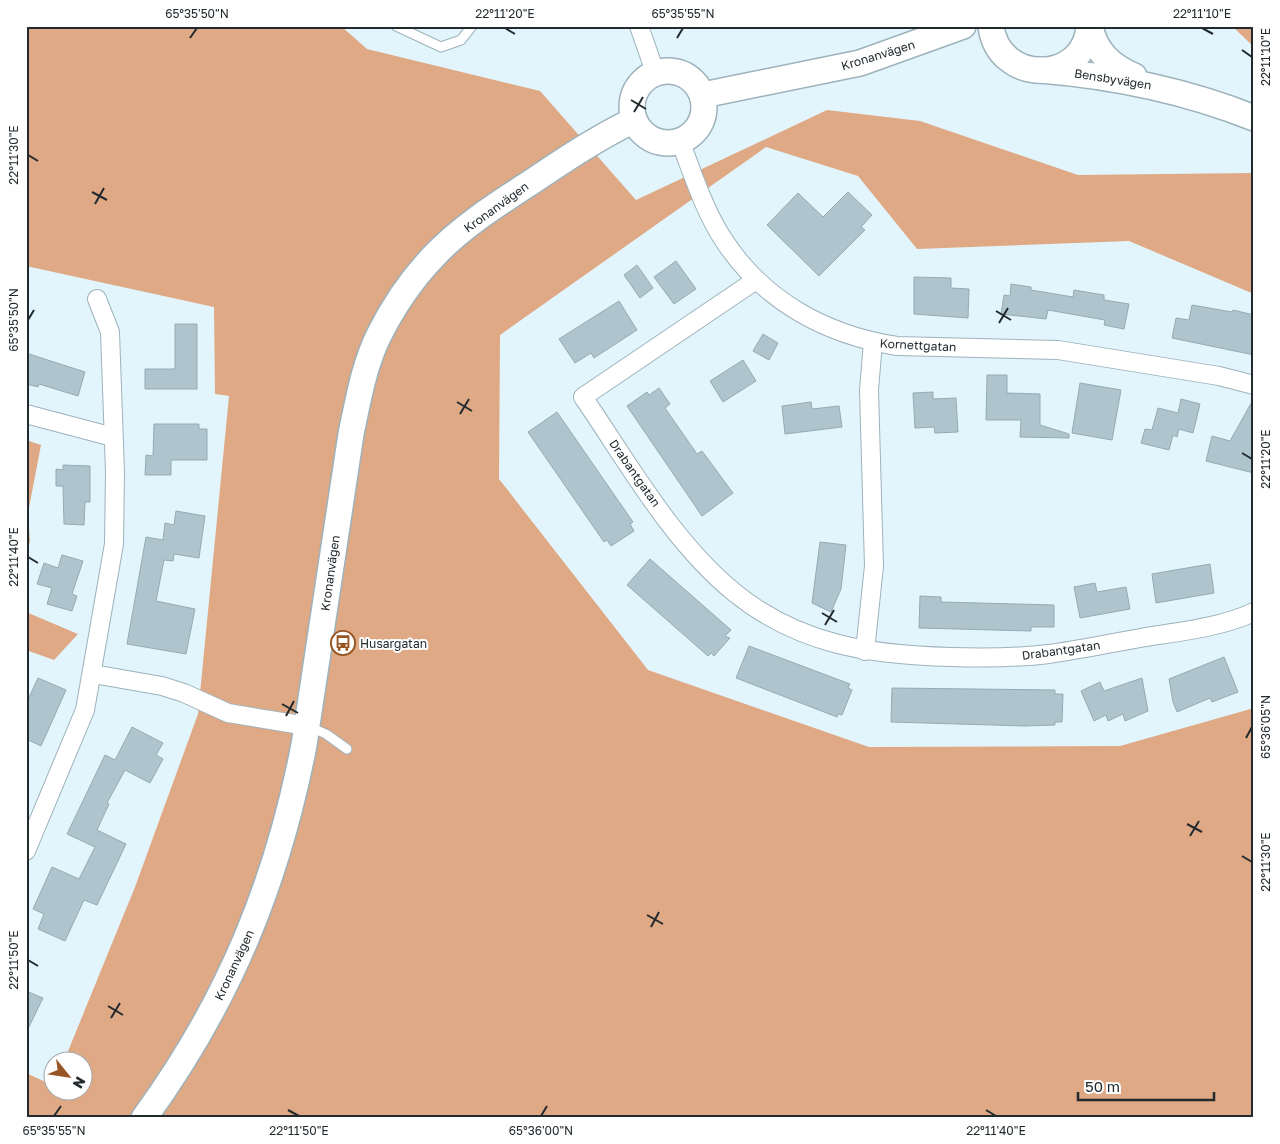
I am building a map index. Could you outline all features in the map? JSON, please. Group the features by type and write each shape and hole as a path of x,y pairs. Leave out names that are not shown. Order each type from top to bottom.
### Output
{"street":[{"path":"638,26 655,72"},
{"name":"Kronanvägen","path":"703,95 860,63 963,26"},
{"name":"Bensbyvägen","path":"990,26 996,46 1008,59 1022,68 1130,80 1186,94"},
{"path":"1040,70 1057,68 1072,60 1083,46 1090,26"},
{"name":"Bensbyvägen","path":"1090,26 1096,47 1113,65 1134,76 1254,118"},
{"path":"664,70 680,72 694,81 703,95 704,110 699,126 694,132 680,141 664,143 656,141 642,132 634,120 632,111 633,94 642,81 655,72 664,70"},
{"name":"Kronanvägen","path":"144,1118 173,1078 198,1038 251,931 270,881 294,795 307,726 349,447 362,384 378,337 411,282 454,237 499,203 590,142 634,120"},
{"name":"Kornettgatan","path":"680,141 704,203 720,233 737,258 756,280 781,301 807,318 840,333 873,342 918,347 1058,350 1218,376 1254,385"},
{"name":"Drabantgatan","path":"756,280 584,398 672,526 713,574 760,610 788,626 818,638 865,651 901,656 1026,656 1217,624 1254,612"},
{"path":"26,851 86,710 114,544 115,481 110,332 97,299"},
{"path":"865,651 874,566 869,390 873,342"},
{"path":"26,414 113,436"},
{"path":"93,674 162,686 184,693 228,713 307,726"}],"lane":[{"path":"396,26 442,47 461,40 472,26"},
{"path":"307,726 326,734 347,749"}],"shaded area":[{"path":"26,26 341,26 367,49 540,91 636,200 827,110 920,121 1078,175 1254,173 1254,294 1129,241 917,249 858,176 766,147 500,335 499,479 648,670 869,747 1120,746 1254,708 1254,1118 26,1118 26,1073 42,1080 42,1102 92,1102 92,1052 68,1052 135,887 198,714 229,396 215,394 214,307 26,266"},
{"path":"1232,26 1254,26 1254,47"},
{"path":"26,440 41,445 28,513 30,542 26,550"},
{"path":"26,612 78,634 54,660 26,650"}],"building":[{"path":"848,192 872,215 861,227 865,230 819,276 767,225 798,193 823,217"},
{"path":"676,261 696,289 674,304 654,277"},
{"path":"637,265 653,288 640,298 624,275"},
{"path":"914,277 951,278 951,288 969,289 968,318 914,314"},
{"path":"1011,284 1031,287 1031,290 1073,297 1074,290 1104,295 1104,300 1129,304 1124,329 1104,325 1105,320 1048,310 1046,319 1001,314 1004,295 1010,296"},
{"path":"619,301 637,330 594,358 591,353 575,363 559,339"},
{"path":"1192,305 1232,312 1233,310 1254,315 1254,355 1172,338 1176,318 1189,320"},
{"path":"175,324 197,324 197,389 145,389 145,369 175,369"},
{"path":"763,334 778,343 769,360 753,351"},
{"path":"26,353 85,372 78,396 39,384 38,387 26,384"},
{"path":"743,360 756,381 723,402 710,381"},
{"path":"987,375 1007,375 1007,393 1040,394 1040,425 1069,434 1069,438 1020,437 1021,420 986,420"},
{"path":"1080,383 1121,390 1112,440 1072,433"},
{"path":"659,388 670,404 665,408 697,454 702,451 733,493 702,516 627,406 647,392 649,395"},
{"path":"933,392 933,399 956,398 958,432 935,433 934,427 915,428 913,393"},
{"path":"1254,398 1254,473 1206,461 1212,436 1230,441"},
{"path":"1181,399 1200,404 1193,433 1179,429 1177,437 1173,435 1169,450 1141,443 1145,429 1152,430 1158,408 1178,413"},
{"path":"811,402 812,409 839,406 842,427 785,434 782,406"},
{"path":"557,412 633,522 630,524 634,531 611,546 607,540 604,542 528,432"},
{"path":"154,424 199,424 199,429 207,429 207,460 171,460 171,475 145,475 146,455 153,456"},
{"path":"63,465 90,466 90,502 85,502 84,525 64,524 63,486 56,486 56,469 63,470"},
{"path":"176,511 205,516 199,558 174,554 173,561 164,560 156,601 195,609 186,654 127,644 146,537 163,540 165,523 174,525"},
{"path":"820,542 846,545 841,589 831,612 812,603"},
{"path":"62,555 83,561 72,594 77,596 72,611 47,604 52,588 37,584 44,563 58,568"},
{"path":"650,559 731,630 725,636 730,638 714,656 711,653 708,656 627,585"},
{"path":"1210,564 1214,593 1156,603 1152,574"},
{"path":"1095,583 1097,592 1126,587 1130,609 1080,618 1074,587"},
{"path":"920,596 941,597 941,602 1054,605 1054,627 1031,627 1031,631 919,628"},
{"path":"749,646 850,684 848,688 852,690 842,715 838,714 837,717 736,678"},
{"path":"1224,657 1238,692 1212,702 1210,698 1177,712 1173,702 1169,679"},
{"path":"38,678 66,690 41,746 26,739 26,704"},
{"path":"1142,678 1148,711 1125,721 1123,714 1108,721 1106,715 1094,721 1081,691 1100,682 1104,691"},
{"path":"892,688 1055,690 1055,694 1063,694 1062,722 1055,722 1055,725 1025,726 891,722"},
{"path":"132,727 163,743 156,755 163,759 150,783 125,770 107,803 109,804 97,830 126,844 97,905 84,900 65,941 38,929 44,914 33,909 52,867 79,879 95,847 67,834 105,755 115,760"},
{"path":"26,991 43,998 26,1033"}],"place":[{"name":"Husargatan","path":"343,643"}]}
